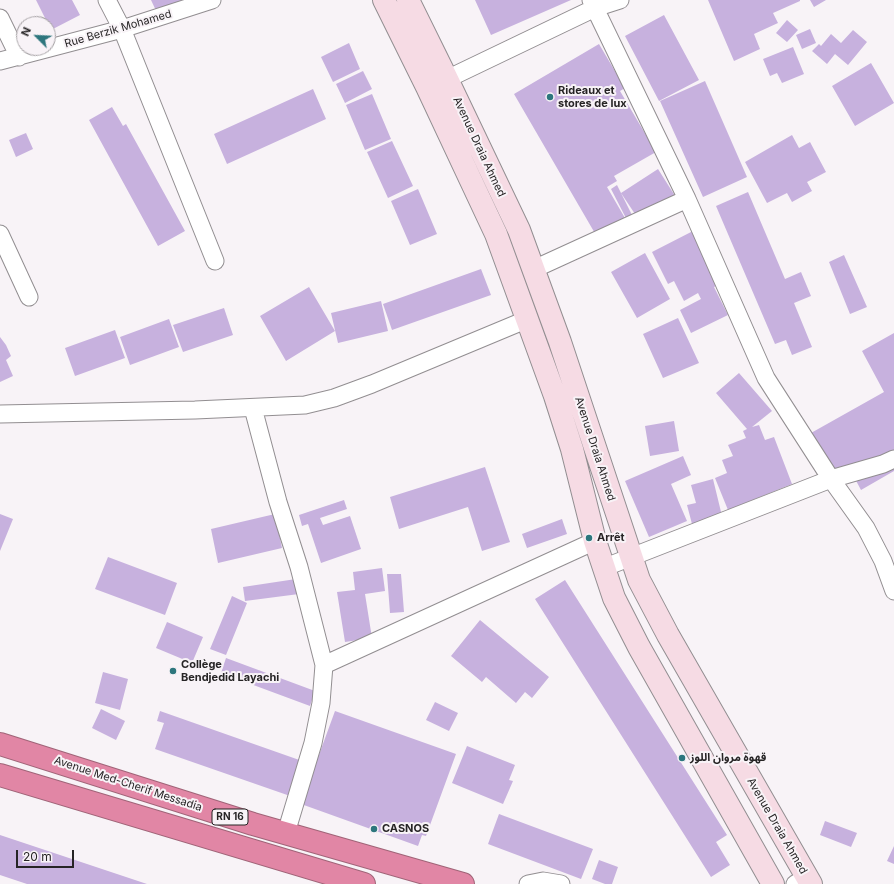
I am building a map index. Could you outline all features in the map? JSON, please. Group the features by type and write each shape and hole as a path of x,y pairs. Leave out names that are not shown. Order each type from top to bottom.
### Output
{"highway":[{"name":"Avenue Med-Cherif Messadia","path":"0,744 286,833 463,884"},
{"name":"RN 16","path":"0,775 364,884"}],"street":[{"path":"107,0 122,29 215,261"},
{"name":"Rue Berzik Mohamed","path":"0,61 122,29 212,0"},
{"name":"Avenue Draia Ahmed","path":"384,0 427,87 496,234 528,319 572,449 595,540 614,598 639,647 773,884"},
{"name":"Avenue Draia Ahmed","path":"408,0 519,230 580,402 630,557 639,580 804,882"},
{"path":"447,79 593,4 620,0"},
{"path":"593,4 687,199 766,378 831,479 888,561 894,592"},
{"path":"0,18 19,57"},
{"path":"534,269 687,199"},
{"path":"0,234 29,298"},
{"path":"0,414 253,408 305,405 334,398 372,384 528,319"},
{"path":"253,408 278,502 299,567 324,665 321,703 313,743 286,833"},
{"path":"603,568 831,479 883,464 894,458"},
{"path":"324,665 595,540"},
{"path":"528,884 543,881 561,884"}],"building":[{"path":"36,0 72,0 80,15 56,27 56,16 44,16"},
{"path":"151,0 197,0 159,17"},
{"path":"475,0 571,0 491,35"},
{"path":"708,0 800,1 773,13 778,23 754,34 760,49 734,61"},
{"path":"810,0 826,0 814,7"},
{"path":"664,15 699,80 659,101 625,36"},
{"path":"787,20 798,30 787,42 776,33"},
{"path":"810,29 816,43 802,49 796,35"},
{"path":"853,30 867,42 848,65 835,54 827,64 812,51 819,44 821,46 831,34 841,43"},
{"path":"349,43 360,69 333,82 321,57"},
{"path":"599,44 625,88 620,91 656,152 614,176 617,181 607,187 629,225 600,242 514,94"},
{"path":"793,47 804,74 782,83 777,73 770,76 763,59"},
{"path":"871,63 894,103 855,126 832,86"},
{"path":"363,71 372,89 345,103 336,84"},
{"path":"705,81 747,177 703,197 660,101"},
{"path":"313,89 326,119 227,164 214,134"},
{"path":"372,94 391,139 365,150 346,105"},
{"path":"112,107 123,126 126,124 185,231 158,246 89,120"},
{"path":"26,133 33,149 16,157 9,140"},
{"path":"792,135 799,148 810,142 826,172 807,182 812,191 792,202 787,193 767,203 745,162"},
{"path":"392,141 413,186 388,198 367,152"},
{"path":"658,169 677,199 641,223 621,193"},
{"path":"617,185 636,223 630,226 611,189"},
{"path":"418,189 437,234 410,245 391,201"},
{"path":"748,192 785,279 801,272 811,296 794,303 812,347 792,355 786,340 775,344 716,206"},
{"path":"693,231 720,284 714,287 728,315 691,333 680,310 701,299 698,293 684,301 674,281 668,284 652,252"},
{"path":"645,253 670,299 637,318 611,272"},
{"path":"844,255 867,307 850,314 829,262"},
{"path":"481,269 491,295 392,330 383,304"},
{"path":"309,287 335,331 286,361 260,316"},
{"path":"381,301 388,331 338,343 331,313"},
{"path":"224,308 233,335 183,352 173,325"},
{"path":"678,318 699,363 663,378 643,334"},
{"path":"169,319 179,347 130,365 120,337"},
{"path":"115,330 125,358 75,376 65,348"},
{"path":"894,333 894,471 861,490 853,475 838,483 811,433 884,392 862,351"},
{"path":"0,337 11,356 6,360 13,376 0,382"},
{"path":"739,373 772,411 752,427 759,425 765,440 774,437 792,484 728,510 715,478 727,473 722,460 733,456 728,445 746,438 743,431 747,429 716,393"},
{"path":"674,421 679,451 650,456 645,426"},
{"path":"683,456 691,475 671,484 687,521 649,537 625,481"},
{"path":"485,467 510,542 482,551 468,507 399,529 390,497"},
{"path":"713,479 722,516 692,524 687,505 696,503 691,485"},
{"path":"344,500 347,509 320,518 323,525 350,516 361,549 321,563 308,524 302,526 299,515"},
{"path":"0,514 13,519 0,551"},
{"path":"275,514 282,548 218,563 211,529"},
{"path":"562,519 567,534 527,548 522,534"},
{"path":"108,557 177,583 165,615 95,589"},
{"path":"382,568 385,591 365,594 372,638 345,642 337,592 355,590 353,572"},
{"path":"387,574 401,574 404,612 390,613"},
{"path":"296,579 299,594 245,601 243,587"},
{"path":"565,580 727,835 716,842 730,865 711,877 535,599"},
{"path":"232,596 247,603 226,655 210,649"},
{"path":"480,620 549,677 532,698 525,692 516,703 486,677 482,682 451,656"},
{"path":"167,622 203,637 192,663 156,648"},
{"path":"226,658 315,691 310,706 221,673"},
{"path":"103,672 128,679 120,710 95,703"},
{"path":"435,702 458,713 449,731 426,720"},
{"path":"101,709 125,721 116,740 92,728"},
{"path":"160,711 305,762 293,797 155,749 164,723 157,721"},
{"path":"335,711 456,754 426,836 422,835 418,846 301,804"},
{"path":"467,746 515,765 509,780 513,781 503,804 452,783"},
{"path":"499,814 593,849 581,879 488,844"},
{"path":"825,821 857,833 851,847 820,835"},
{"path":"0,835 147,884 27,884 0,875"},
{"path":"894,846 894,864 887,861"},
{"path":"599,860 618,867 612,884 605,884 592,879"}],"place":[{"name":"Rideaux et stores de lux","path":"550,97"},
{"name":"Arrêt","path":"589,538"},
{"name":"Collège Bendjedid Layachi","path":"173,671"},
{"name":"قهوة مروان اللوز","path":"682,758"},
{"name":"CASNOS","path":"374,829"}]}
